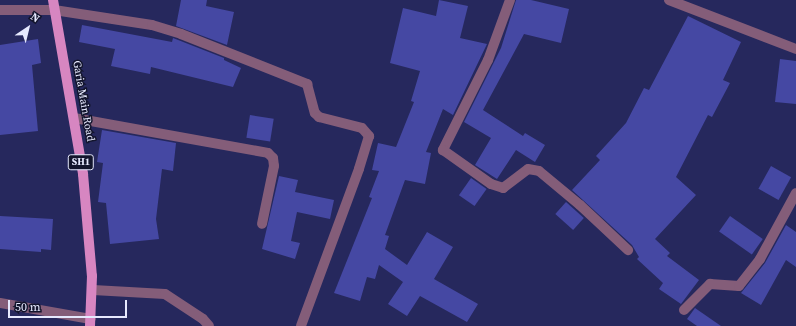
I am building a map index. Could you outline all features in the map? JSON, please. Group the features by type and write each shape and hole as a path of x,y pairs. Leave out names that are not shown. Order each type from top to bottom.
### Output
{"main road":[{"name":"Garia Main Road","path":"54,5 74,118 86,203 92,290 90,323"}],"street":[{"path":"510,0 488,60 443,150 491,184 503,188 528,169 539,171 580,205 628,250"},
{"path":"669,0 796,49"},
{"path":"0,10 54,5 152,25 181,34 292,78 310,88 315,113 319,117 362,128 369,136 301,326"},
{"path":"74,118 268,153 273,158 274,166 262,224"},
{"path":"684,310 710,284 739,286 760,258 796,193"},
{"path":"92,290 165,294 203,319 209,326"},
{"path":"0,303 90,323"}],"building":[{"path":"181,0 207,0 206,6 234,12 227,45 176,26"},
{"path":"439,0 468,6 460,38 487,44 453,115 443,109 426,152 431,153 425,184 405,180 385,235 389,236 385,249 407,265 427,232 453,247 434,279 478,304 467,322 420,296 407,316 388,304 403,282 379,265 375,279 367,277 360,301 334,293 372,198 369,197 379,171 372,170 378,143 396,147 414,102 411,101 420,71 390,63 403,8 436,16"},
{"path":"516,0 531,0 569,9 561,43 524,34 483,110 523,136 525,133 545,145 535,162 516,150 497,179 475,165 491,138 464,122 501,48"},
{"path":"688,16 741,42 723,80 730,83 712,117 708,115 676,177 696,195 655,239 670,253 667,256 699,280 681,304 659,289 663,283 637,259 639,257 632,245 572,190 600,160 596,156 626,123 644,88 649,90"},
{"path":"82,25 172,42 173,38 224,58 224,60 241,68 233,87 151,67 150,74 111,66 115,49 79,42"},
{"path":"38,39 41,63 32,65 38,131 0,135 0,45"},
{"path":"780,59 796,61 796,104 775,102"},
{"path":"250,115 274,119 270,141 246,138"},
{"path":"102,130 176,143 173,171 162,169 156,219 159,239 110,244 106,203 98,202 103,163 97,162"},
{"path":"771,166 791,177 779,200 758,189"},
{"path":"279,176 298,180 295,192 334,200 330,219 297,212 291,241 300,243 295,259 262,249"},
{"path":"471,178 487,189 475,206 459,195"},
{"path":"566,202 584,218 573,230 555,214"},
{"path":"0,216 53,219 51,250 41,249 41,252 0,249"},
{"path":"730,216 763,239 752,255 719,232"},
{"path":"786,225 796,232 796,267 786,260 761,305 741,293 765,263"},
{"path":"695,308 721,326 697,326 687,319"}]}
